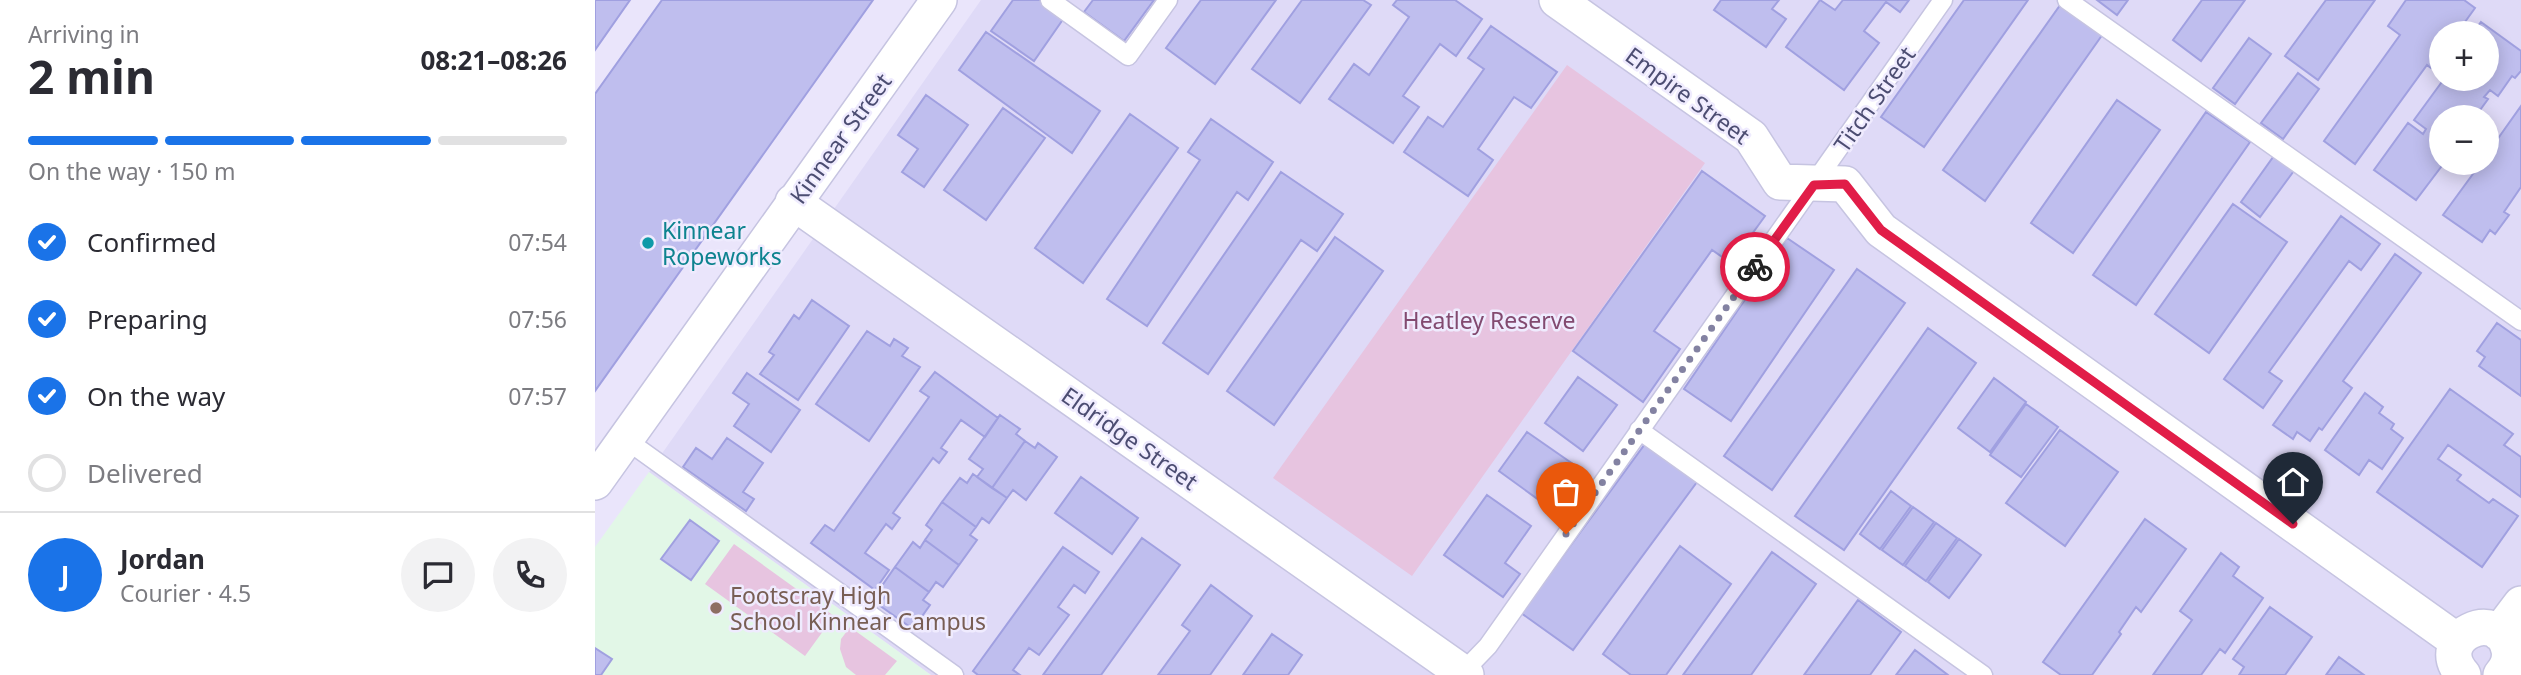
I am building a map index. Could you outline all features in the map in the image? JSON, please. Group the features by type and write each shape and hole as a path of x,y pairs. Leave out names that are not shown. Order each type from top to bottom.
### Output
{"street":[{"name":"Kinnear Street","path":"595,482 939,0"},
{"name":"Empire Street","path":"1557,0 1751,137 1780,182 1845,184 1881,230 2457,641"},
{"name":"Eldridge Street","path":"793,202 1463,674"},
{"path":"2499,633 2521,604"},
{"path":"2463,675 2454,656 2457,641 2465,633 2482,627 2499,633 2505,639 2510,656 2504,674"}],"lane":[{"path":"1050,0 1128,56 1168,0"},
{"name":"Titch Street","path":"1463,674 1488,646 1943,0"},
{"path":"2067,0 2521,321"},
{"path":"1639,430 1983,675"},
{"path":"625,439 954,675"}],"shaded area":[{"path":"981,0 2521,0 2521,675 931,675 649,472"},
{"name":"Footscray High School Kinnear Campus","path":"649,472 931,675 595,675 595,547"}],"green space":[{"name":"Heatley Reserve","path":"1567,65 1705,163 1412,576 1273,478"},
{"path":"734,544 834,616 805,656 705,584"},
{"path":"850,627 897,661 885,675 856,675 846,667 840,649 841,639"}],"building":[{"path":"595,0 630,0 595,50"},
{"name":"Kinnear Ropeworks","path":"662,0 873,0 595,391 595,94"},
{"path":"1013,0 1045,0 1066,15 1034,61 991,31"},
{"path":"1093,0 1154,0 1124,41 1084,12"},
{"path":"1201,0 1276,0 1215,84 1166,48"},
{"path":"1302,0 1363,0 1371,5 1300,103 1252,69"},
{"path":"1397,0 1455,0 1482,19 1456,56 1440,44 1403,96 1419,107 1393,143 1329,99 1354,64 1369,75 1409,17 1393,5"},
{"path":"1721,0 1779,0 1772,9 1786,19 1766,47 1714,10"},
{"path":"1820,0 1835,10 1843,0 1909,0 1900,12 1886,2 1864,31 1879,43 1844,90 1786,47"},
{"path":"1964,0 2028,0 1924,147 1881,117"},
{"path":"2097,0 2128,0 2117,15"},
{"path":"2202,0 2245,0 2201,61 2173,40"},
{"path":"2326,0 2375,0 2318,80 2285,56"},
{"path":"2406,0 2464,0 2475,8 2466,21 2429,21 2429,66 2427,65 2355,164 2324,141 2400,35 2388,26"},
{"path":"2063,1 2105,31 1985,201 1943,170"},
{"path":"1491,26 1557,72 1531,108 1514,97 1478,149 1493,160 1468,196 1404,152 1428,117 1443,127 1484,69 1468,58"},
{"path":"986,32 1100,111 1072,153 959,70"},
{"path":"2499,35 2521,51 2521,71 2515,78 2512,76 2498,96 2491,91 2499,91"},
{"path":"2249,38 2271,54 2235,104 2213,88"},
{"path":"2298,73 2319,89 2283,139 2261,123"},
{"path":"2435,91 2489,91 2484,97 2488,99 2484,105 2429,105 2429,175 2435,175 2416,200 2374,170 2408,123 2423,134 2426,129 2414,120"},
{"path":"926,95 968,125 924,187 902,172 918,149 898,135"},
{"path":"2117,100 2160,130 2073,253 2031,223"},
{"path":"2521,106 2521,187 2504,212 2509,215 2495,234 2490,230 2482,242 2443,215 2472,175 2499,175 2499,137"},
{"path":"1003,108 1045,138 986,220 944,190"},
{"path":"2206,112 2250,142 2136,305 2093,275"},
{"path":"1130,114 1178,148 1083,283 1035,248"},
{"path":"1211,119 1273,162 1248,200 1237,192 1147,326 1107,299 1200,160 1188,152"},
{"path":"2276,153 2296,168 2260,217 2241,202"},
{"path":"1702,171 1765,216 1731,263 1712,250 1654,331 1680,349 1643,402 1573,351"},
{"path":"1281,172 1343,214 1317,251 1301,240 1208,374 1163,343"},
{"path":"2233,204 2287,242 2209,353 2155,314"},
{"path":"2341,216 2380,244 2361,270 2349,261 2269,372 2282,381 2263,408 2224,379"},
{"path":"1335,237 1383,271 1274,425 1227,391"},
{"path":"1787,238 1834,270 1731,421 1684,389"},
{"path":"2395,254 2421,273 2343,381 2352,388 2322,430 2319,428 2310,441 2297,432 2293,439 2273,425"},
{"path":"1857,269 1905,303 1772,490 1724,456"},
{"path":"812,300 849,326 798,400 760,374 774,355 769,352 794,315 799,319"},
{"path":"2497,323 2521,340 2521,396 2479,366 2485,357 2477,351"},
{"path":"1928,328 1976,363 1844,550 1795,516"},
{"path":"867,331 890,346 894,339 908,348 902,356 920,367 869,441 816,404"},
{"path":"935,372 998,418 985,437 961,420 941,448 947,452 939,463 933,458 893,513 900,518 892,529 886,524 865,553 889,570 875,590 811,543 825,525 834,531 929,397 920,391"},
{"path":"747,373 800,410 771,452 734,426 749,404 733,393"},
{"path":"1578,377 1617,405 1583,451 1545,423"},
{"path":"1994,378 2026,402 1990,452 1958,428"},
{"path":"2450,389 2513,434 2504,445 2521,457 2521,497 2448,445 2438,459 2461,475 2457,480 2489,503 2493,499 2518,516 2482,567 2377,492"},
{"path":"2365,393 2383,407 2379,413 2394,424 2391,429 2403,438 2382,469 2369,460 2359,475 2325,450"},
{"path":"2026,404 2058,427 2021,477 1990,455"},
{"path":"1000,415 1020,429 1016,434 1025,441 992,488 977,477 983,469 969,459"},
{"path":"2060,430 2118,472 2065,546 2006,503"},
{"path":"1527,432 1583,471 1554,511 1499,471"},
{"path":"727,438 763,463 743,492 754,499 746,511 683,467 696,448 712,459"},
{"path":"1025,441 1035,448 1038,443 1057,457 1026,500 1013,490 1007,498 992,488"},
{"path":"1645,444 1697,482 1573,650 1521,613"},
{"path":"973,474 1007,498 989,523 982,518 976,527 942,502 960,478 967,483"},
{"path":"1081,477 1138,518 1112,554 1055,513"},
{"path":"1891,491 1911,506 1880,549 1860,534"},
{"path":"1487,495 1531,526 1505,563 1520,574 1503,597 1444,555"},
{"path":"942,502 976,527 970,535 977,540 959,565 925,540 932,530 926,525"},
{"path":"1913,507 1934,522 1903,565 1882,550"},
{"path":"2145,519 2186,549 2141,612 2136,607 2092,675 2061,675 2043,662"},
{"path":"690,520 719,541 691,580 661,559"},
{"path":"1936,523 1957,538 1926,581 1905,566"},
{"path":"1142,538 1180,565 1101,675 1043,675"},
{"path":"1959,539 1981,555 1949,598 1928,582"},
{"path":"925,540 959,565 943,587 936,582 929,592 895,567 913,542 920,548"},
{"path":"1680,546 1731,584 1666,675 1631,675 1603,654"},
{"path":"1063,547 1099,572 1085,593 1074,585 1058,607 1069,615 1039,655 1029,648 1013,670 1020,675 978,675 973,671"},
{"path":"1772,552 1816,584 1751,675 1683,675"},
{"path":"2221,553 2239,567 2233,576 2263,598 2225,653 2220,649 2201,675 2153,675 2192,620 2180,611"},
{"path":"895,567 929,592 923,600 930,605 913,629 879,605 886,595 879,590"},
{"path":"1211,585 1252,616 1210,675 1158,675 1190,631 1182,625"},
{"path":"1858,600 1901,632 1870,675 1804,675"},
{"path":"2270,607 2312,637 2285,675 2239,675 2244,667 2233,659"},
{"path":"1272,634 1302,655 1288,675 1243,675"},
{"path":"595,648 612,659 601,675 595,675"},
{"path":"1915,650 1948,675 1896,675"},
{"path":"2339,657 2364,675 2326,675"}],"way so far":[{"path":"1566,534 1755,267"}],"place":[{"name":"Kinnear Ropeworks","path":"648,243"},
{"name":"Footscray High School Kinnear Campus","path":"716,608"}],"route":[{"path":"1755,267 1814,185 1845,184 1881,230 2293,524"}]}
